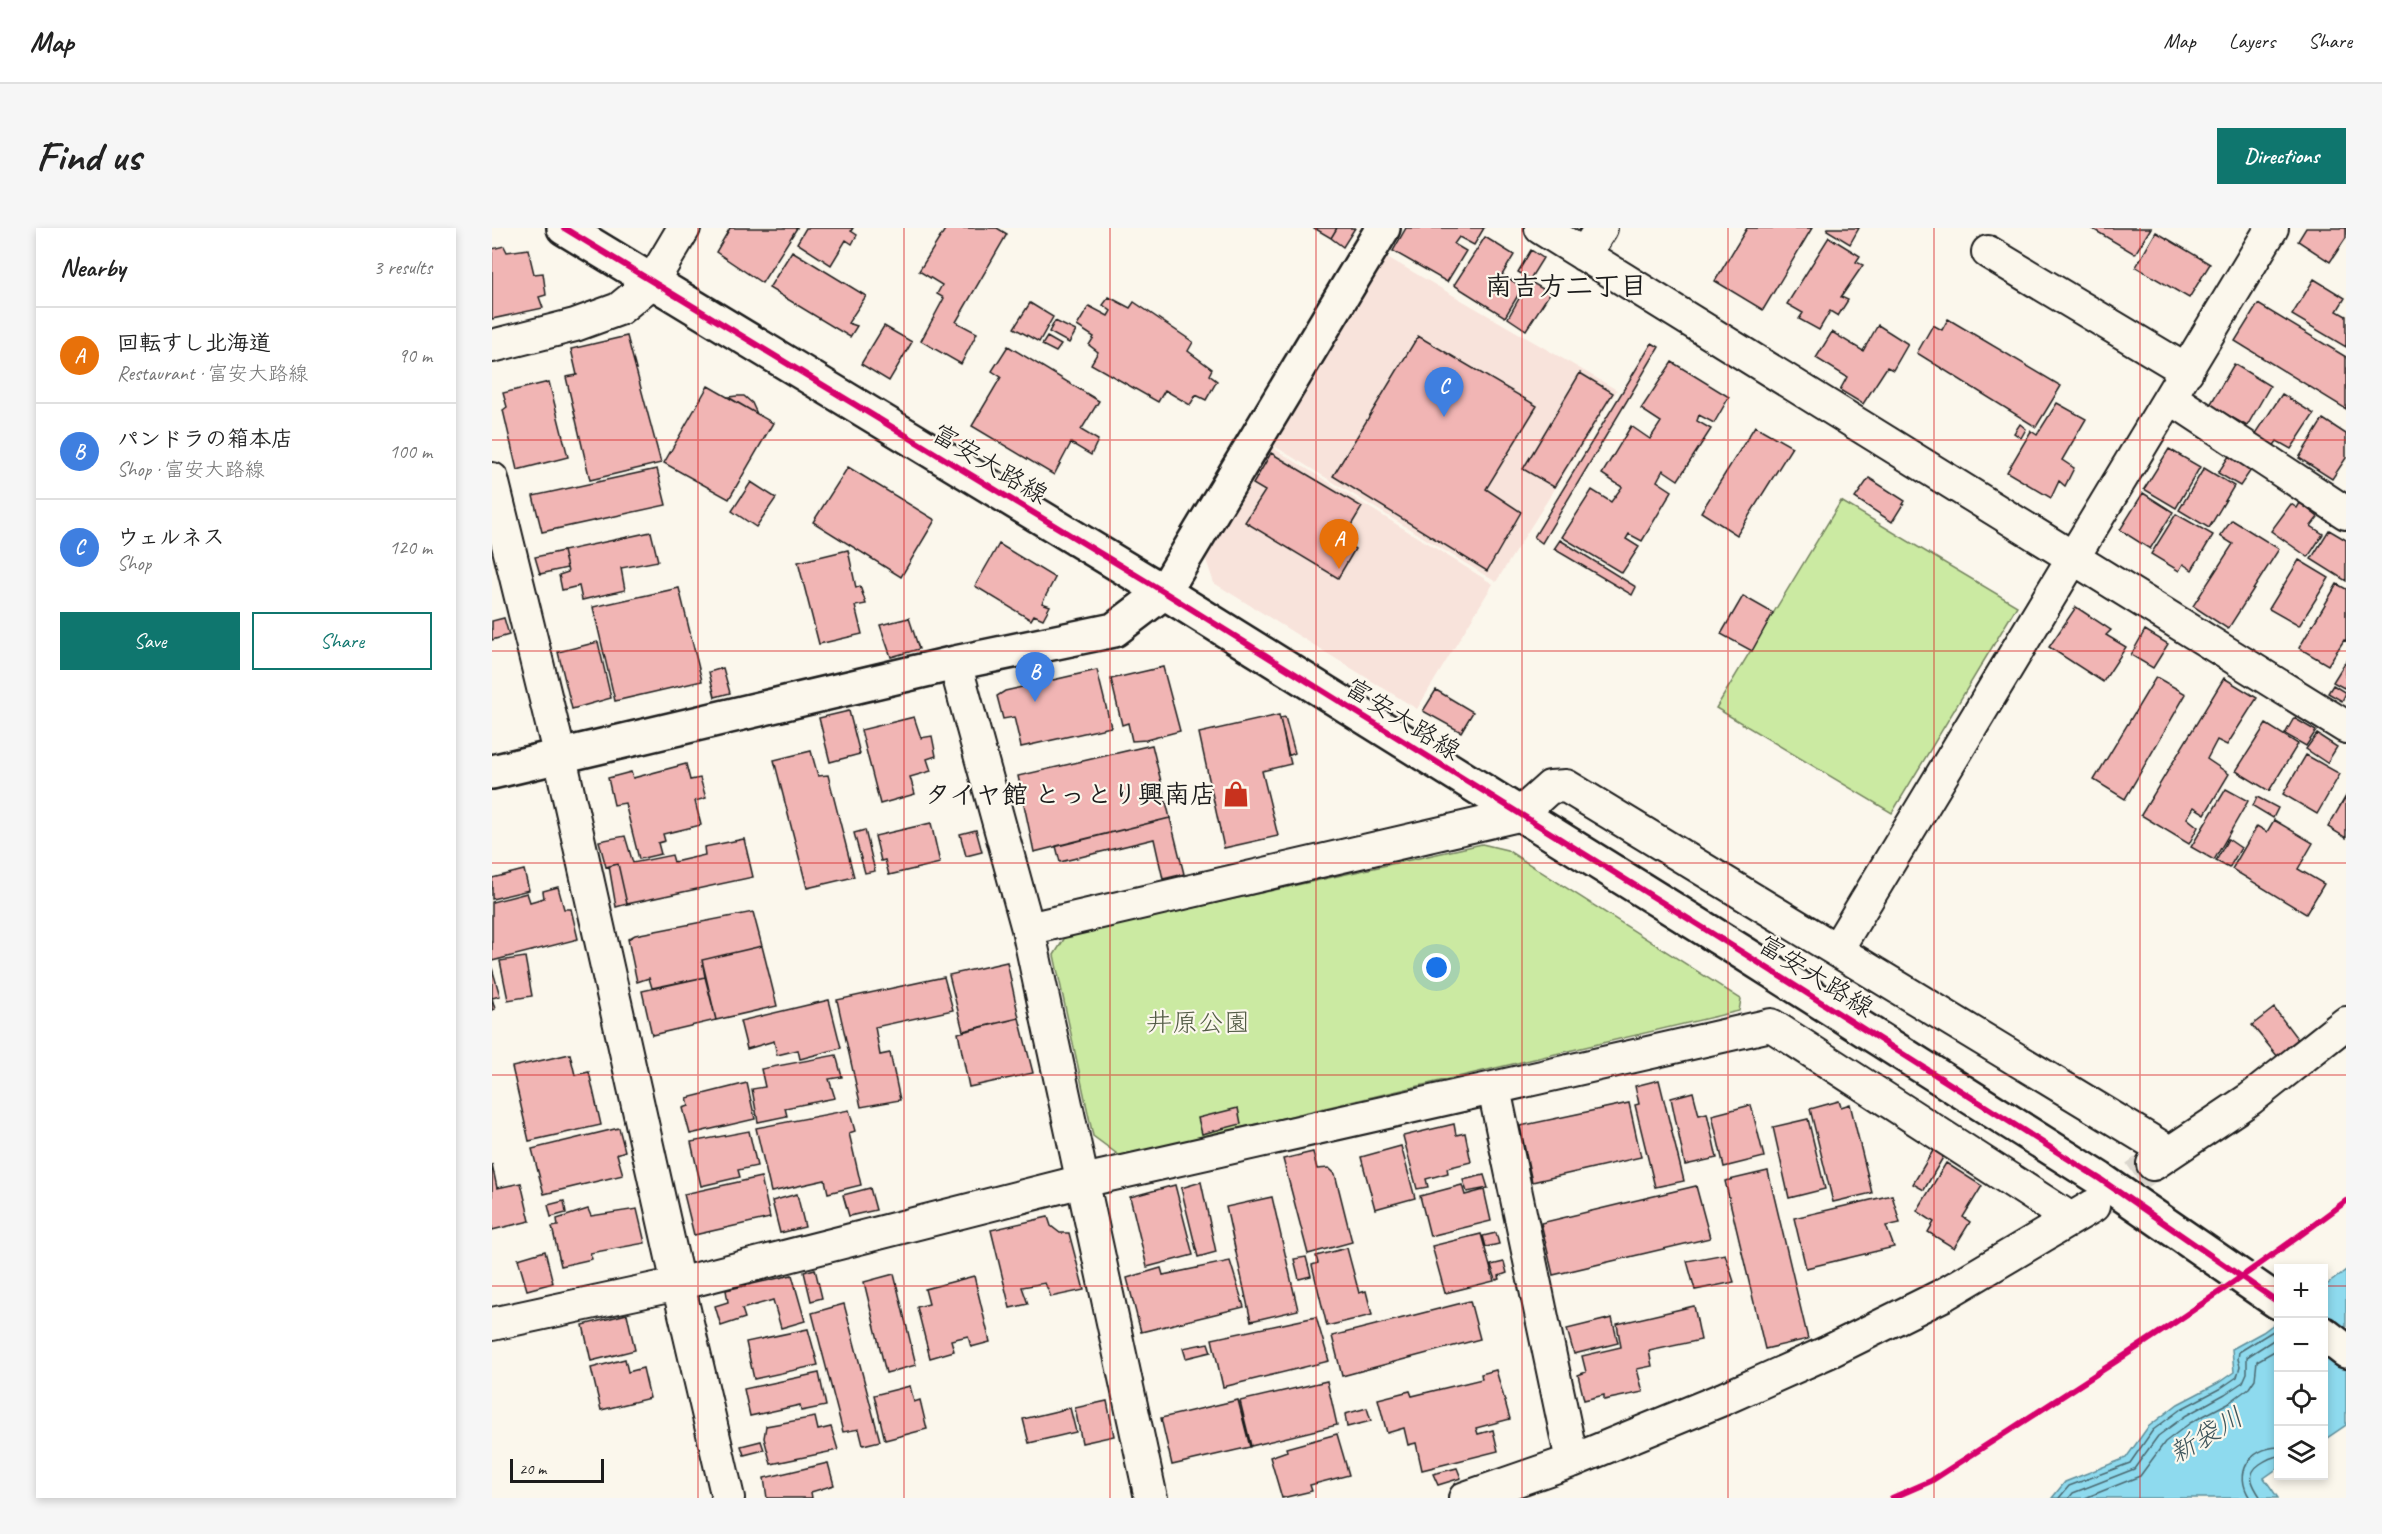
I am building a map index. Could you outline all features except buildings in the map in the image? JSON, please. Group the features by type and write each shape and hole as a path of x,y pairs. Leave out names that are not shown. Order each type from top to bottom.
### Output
{"street":[{"name":"富安大路線","path":"564,228 1164,592 1519,815 1746,954 2091,1173 2274,1299"},
{"path":"492,346 599,318 619,309 652,282 684,228"},
{"path":"492,772 955,663 1114,630 1164,592 1383,228"},
{"path":"1541,228 2346,727"},
{"path":"1584,255 1601,228"},
{"path":"1837,949 2272,228"},
{"path":"1988,252 2187,371"},
{"path":"2171,398 2346,513"},
{"path":"492,479 560,757 728,1498"},
{"path":"955,663 1029,930 1151,1498"},
{"path":"1029,930 1519,815 1550,786 1566,786 1837,949 2160,1159 2250,1099 2346,1023"},
{"path":"492,1324 678,1284 1083,1181 1771,1025 2082,1212 1943,1295 1828,1352 1723,1399 1572,1461 1465,1498"},
{"path":"1494,1089 1572,1461"},
{"path":"2328,1338 2346,1351"}],"shaded area":[{"path":"1387,257 1617,390 1496,582 1271,444"},
{"path":"1270,446 1493,584 1417,709 1214,583 1204,554"}],"green space":[{"path":"1841,501 2017,606 1892,813 1716,708"},
{"name":"井原公園","path":"1482,844 1507,850 1741,999 1739,1011 1120,1156 1093,1136 1054,955 1066,936"}],"water":[{"path":"2346,1270 2346,1425 2328,1437 2328,1318 2328,1284"},
{"name":"新袋川","path":"2274,1324 2274,1471 2264,1478 2278,1498 2052,1498 2065,1482 2126,1458 2148,1427 2178,1404 2234,1372 2232,1349"}],"tunnel":[{"path":"2096,1204 2152,1165"}],"cycle path":[{"path":"564,228 1164,592 1745,954 2100,1179 2274,1299"},
{"path":"1892,1498 1931,1481 2089,1379 2245,1275 2346,1201"}],"place":[{"name":"ウェルネス","path":"1444,417"},
{"name":"回転すし北海道","path":"1339,569"},
{"name":"パンドラの箱本店","path":"1035,702"},
{"name":"タイヤ館 とっとり興南店","path":"1236,794"}],"district":[{"name":"南吉方二丁目","path":"1566,286"}]}
